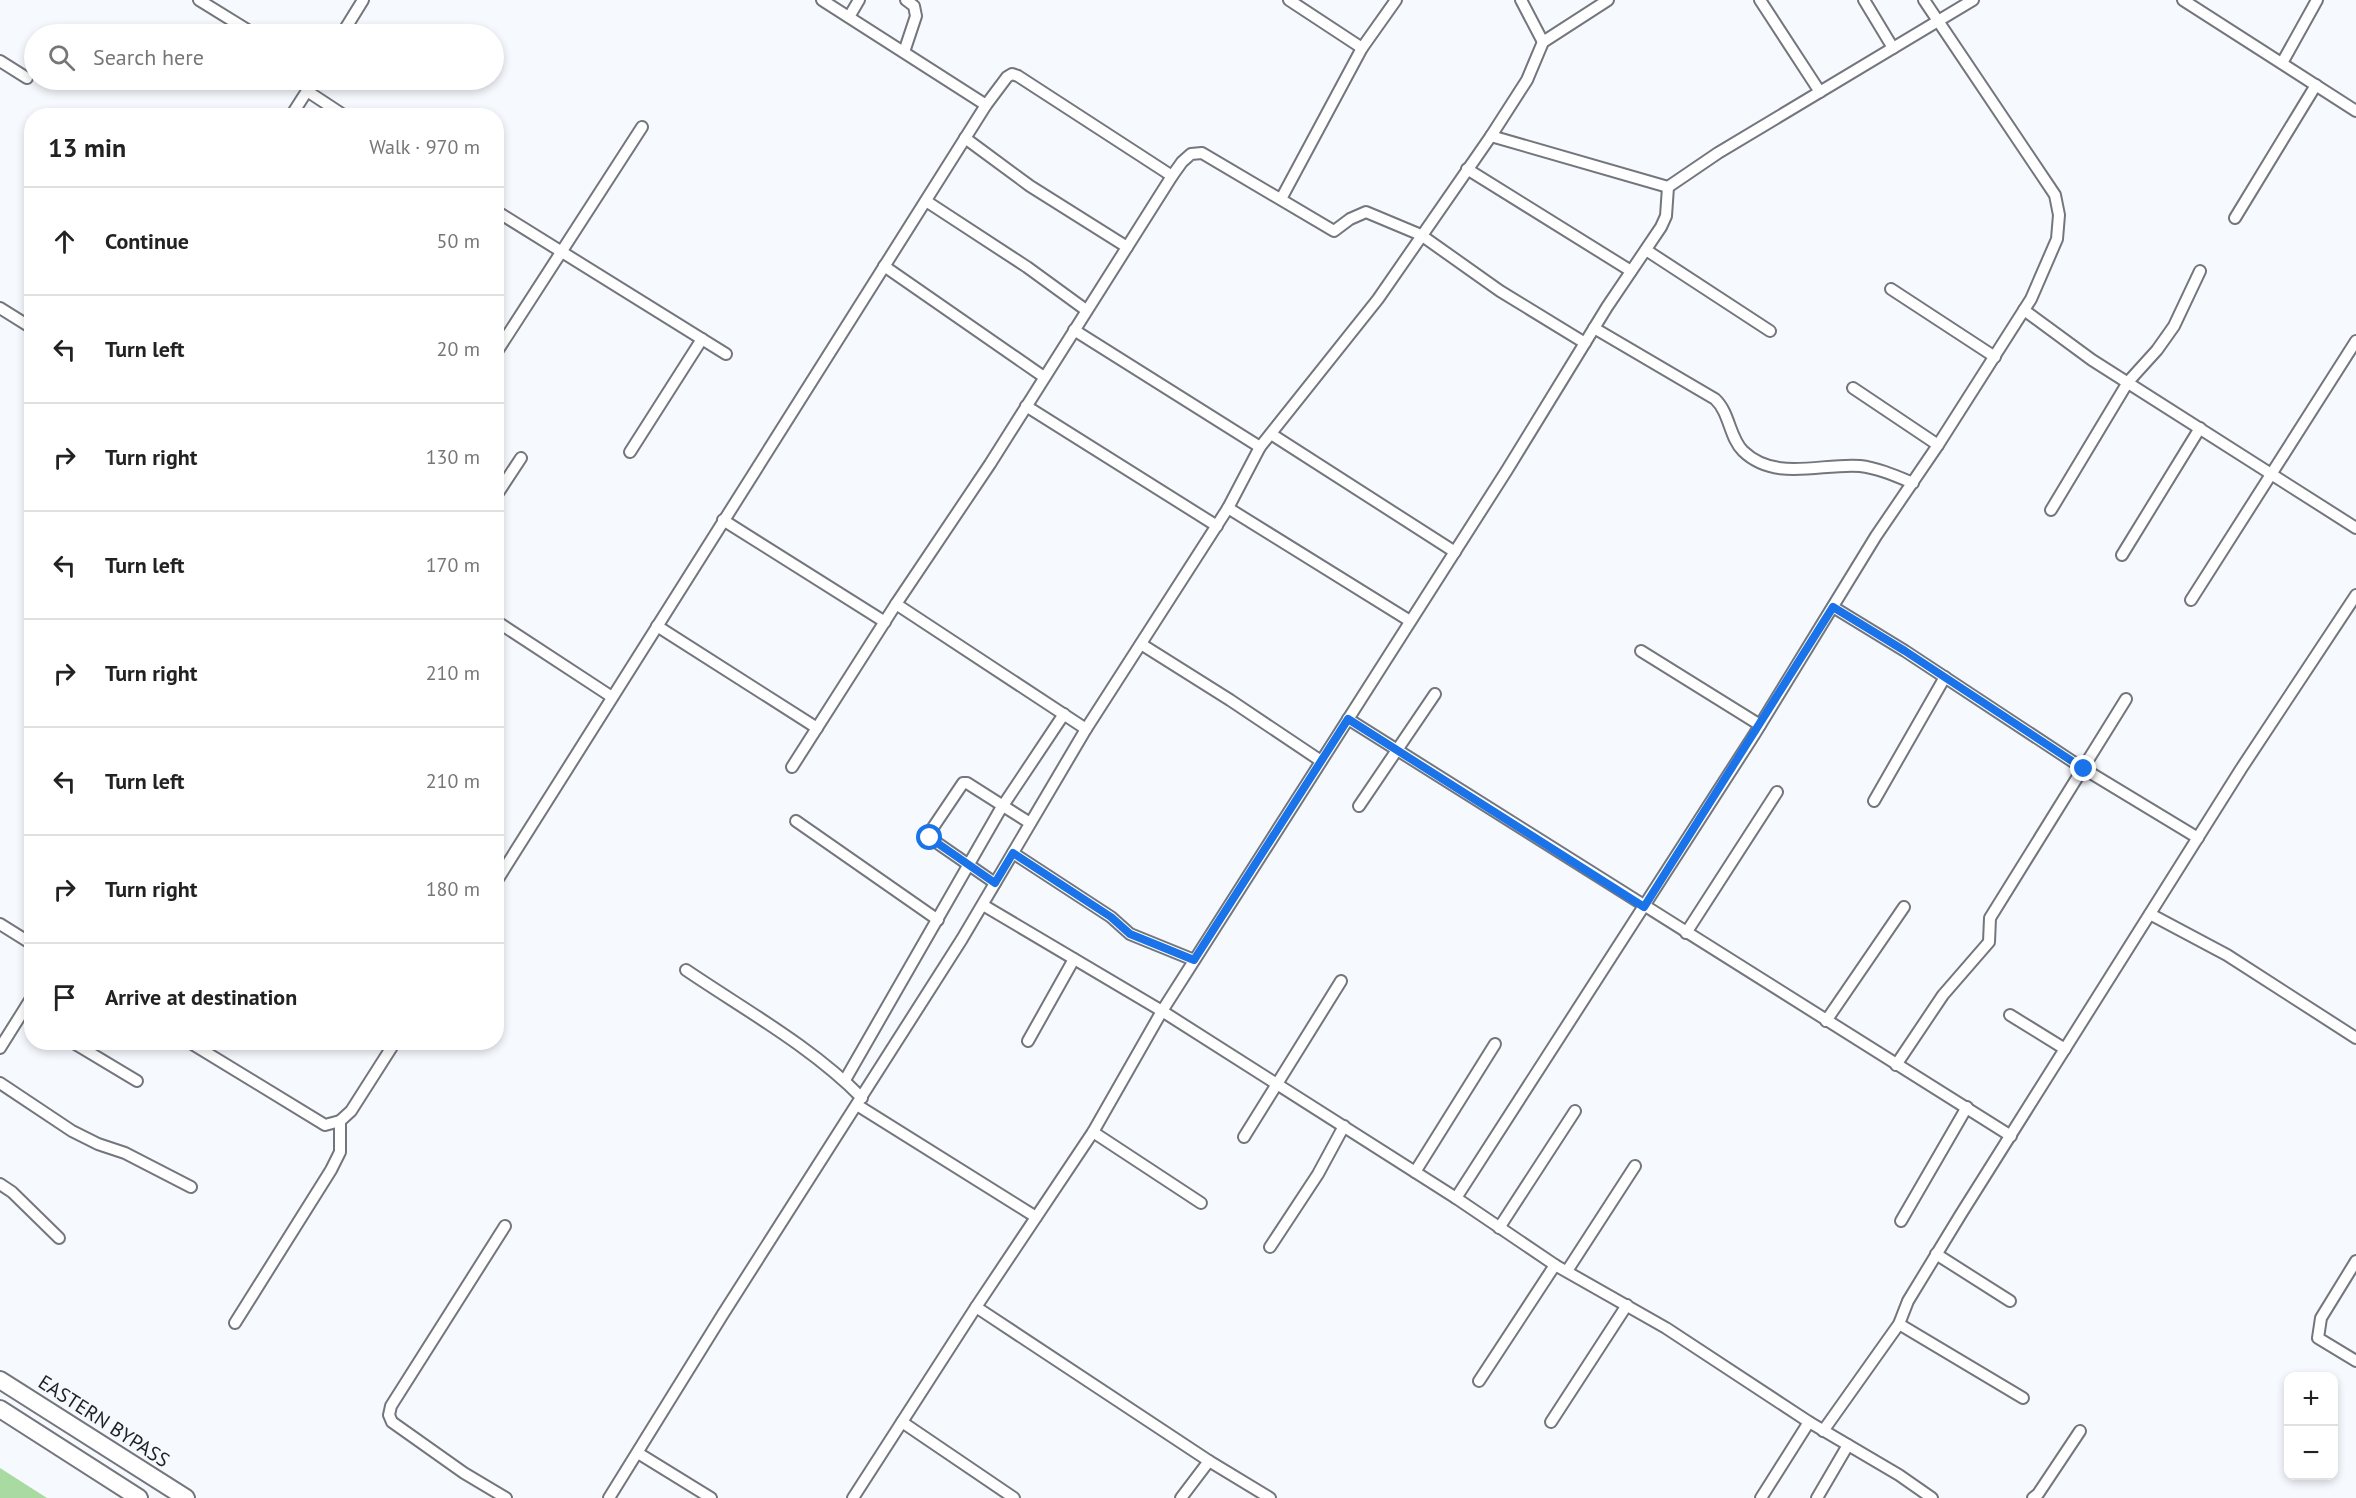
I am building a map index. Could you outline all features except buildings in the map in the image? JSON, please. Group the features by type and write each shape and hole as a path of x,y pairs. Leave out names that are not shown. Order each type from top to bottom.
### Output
{"main road":[{"name":"EASTERN BYPASS","path":"0,1380 186,1498"},
{"path":"0,1409 139,1498"}],"street":[{"path":"199,0 238,24"},
{"path":"348,24 363,0"},
{"path":"822,0 986,105"},
{"path":"849,17 859,0"},
{"path":"904,52 916,16 914,6 906,0"},
{"path":"1289,0 1362,48"},
{"path":"1281,199 1362,48 1396,0"},
{"path":"1521,0 1543,42"},
{"path":"609,1498 983,905 1086,729 1228,508 1260,447 1378,299 1527,80 1543,42 1608,0"},
{"path":"1760,0 1820,92"},
{"path":"1863,0 1893,48"},
{"path":"1455,1198 1644,907 1833,607 1995,357 2031,299 2057,239 2059,215 2055,195 1924,0"},
{"path":"1668,187 1718,153 1973,0"},
{"path":"2183,0 2356,111"},
{"path":"2282,63 2317,0"},
{"path":"0,61 24,76"},
{"path":"504,869 965,138 1007,77 1012,74 1018,75 1172,176"},
{"path":"2235,218 2316,85"},
{"path":"296,108 307,90"},
{"path":"318,90 337,108"},
{"path":"504,340 642,127"},
{"path":"1491,136 1668,187"},
{"path":"965,138 1030,186 1127,247"},
{"path":"792,767 896,604 990,464 1172,176 1191,154 1202,153 1334,231 1350,219 1366,212 1421,235 1500,291 1585,343"},
{"path":"1467,169 1631,271"},
{"path":"853,1498 1093,1131 1194,960 1455,552 1594,328 1661,227 1666,216 1668,187"},
{"path":"926,201 1027,267 1086,310"},
{"path":"504,216 726,354"},
{"path":"1646,250 1770,331"},
{"path":"884,266 1044,377"},
{"path":"2051,510 2128,382 2157,350 2174,326 2200,271"},
{"path":"1891,289 1995,357"},
{"path":"0,308 24,322"},
{"path":"2024,310 2092,360 2356,528"},
{"path":"1594,328 1715,399 1724,409 1739,446 1751,457 1772,467 1789,470 1847,466 1876,469 1913,483"},
{"path":"1074,330 1260,447"},
{"path":"630,452 702,339"},
{"path":"2191,600 2356,341"},
{"path":"1853,388 1938,445"},
{"path":"1026,406 1217,526"},
{"path":"2122,555 2200,428"},
{"path":"1270,434 1455,552"},
{"path":"504,484 521,458"},
{"path":"1228,508 1410,621"},
{"path":"723,520 885,622"},
{"path":"1823,1431 1899,1324 1908,1301 1936,1254 2198,838 2355,598"},
{"path":"896,604 1086,729"},
{"path":"1833,607 1945,677 2084,769 2198,838"},
{"path":"504,626 612,697"},
{"path":"657,626 817,728"},
{"path":"1141,644 1321,761"},
{"path":"1641,651 1760,725"},
{"path":"1874,801 1945,677"},
{"path":"1359,806 1435,694"},
{"path":"1896,1065 1943,995 1989,942 1991,937 1988,921 2126,699"},
{"path":"845,1080 1003,805 1064,714"},
{"path":"1348,719 2011,1136"},
{"path":"995,883 930,838 930,832 963,783 967,783 1030,823"},
{"path":"1686,933 1777,792"},
{"path":"796,821 938,920"},
{"path":"1013,853 1111,917 1130,934 1194,960"},
{"path":"983,905 1162,1011 1276,1082 1555,1265 1627,1305 1734,1371 1823,1431 1899,1475 1919,1495 1932,1498"},
{"path":"1826,1021 1904,907"},
{"path":"2150,914 2227,956 2356,1038"},
{"path":"0,924 24,939"},
{"path":"1028,1041 1074,959"},
{"path":"686,970 797,1044 845,1080 859,1102 1036,1217"},
{"path":"1244,1137 1276,1082 1341,981"},
{"path":"2010,1015 2065,1049"},
{"path":"0,1048 24,1019"},
{"path":"1415,1172 1495,1044"},
{"path":"85,1050 136,1081"},
{"path":"202,1050 325,1125 340,1121 351,1111 390,1050"},
{"path":"0,1083 72,1131 125,1153 190,1187"},
{"path":"1900,1221 1967,1107"},
{"path":"1499,1228 1575,1111"},
{"path":"235,1323 331,1170 340,1152 340,1121"},
{"path":"1270,1247 1318,1174 1344,1126"},
{"path":"1093,1131 1201,1203"},
{"path":"1567,1271 1635,1166"},
{"path":"0,1184 12,1192 59,1238"},
{"path":"505,1226 391,1406 388,1415 392,1422 409,1435 464,1473 506,1498"},
{"path":"1936,1254 2010,1301"},
{"path":"2356,1261 2320,1318 2318,1338 2356,1361"},
{"path":"1479,1381 1555,1265"},
{"path":"1551,1422 1627,1305"},
{"path":"976,1307 1209,1461 1270,1498"},
{"path":"1899,1324 2023,1398"},
{"path":"902,1422 1014,1498"},
{"path":"1761,1498 1809,1422"},
{"path":"2032,1498 2038,1494 2080,1431"},
{"path":"1817,1498 1848,1445"},
{"path":"638,1454 711,1498"},
{"path":"1180,1498 1209,1461"}],"green space":[{"path":"0,1468 47,1498 0,1498"}],"route":[{"path":"930,838 995,883 1013,853 1111,917 1130,934 1194,960 1348,719 1644,907 1833,607 1905,651 2084,769"}]}
